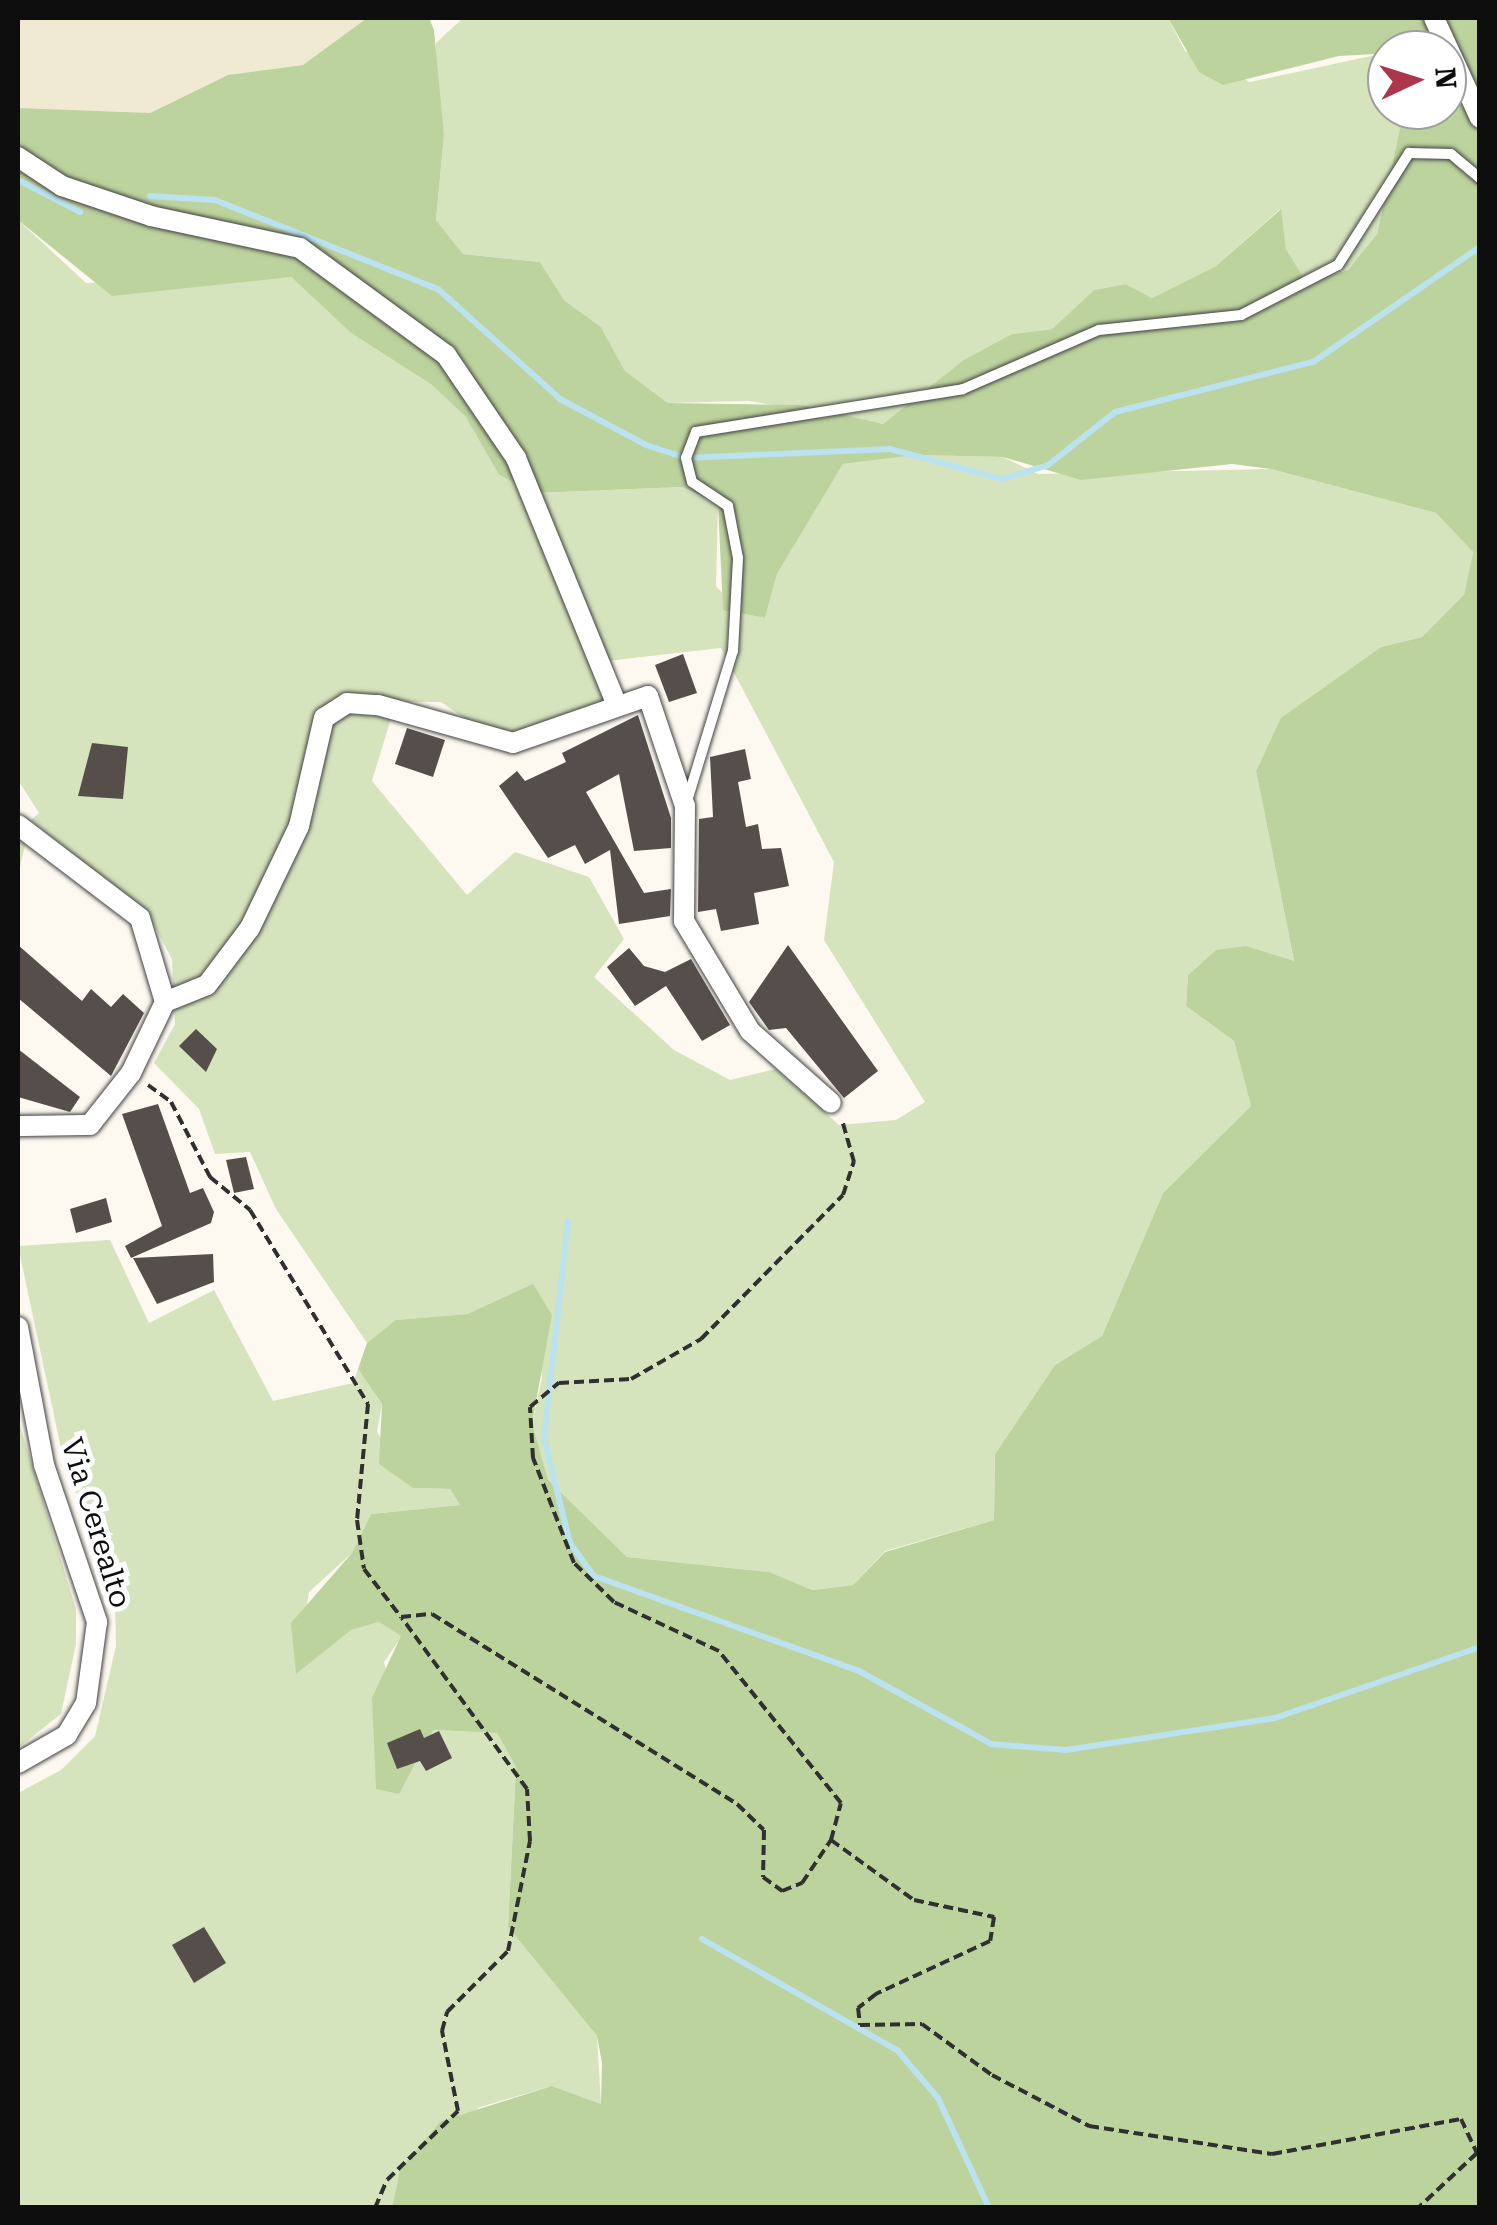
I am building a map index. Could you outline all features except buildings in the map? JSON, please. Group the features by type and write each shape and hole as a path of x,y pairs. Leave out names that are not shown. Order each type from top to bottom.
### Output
{"street":[{"path":"1434,18 1480,118"},
{"path":"18,157 62,186 151,216 300,248 446,356 516,458 614,701"},
{"path":"18,1126 90,1125 132,1073 166,1002 207,985 250,928 298,826 324,718 348,703 378,704 513,744 578,724 614,701 648,696 685,806 684,921 750,1031 831,1103"},
{"path":"18,825 140,918 166,1002"},
{"name":"Via Cerealto","path":"18,1327 44,1465 97,1622 86,1703 66,1735 18,1763"}],"lane":[{"path":"685,806 732,651 738,558 728,506 692,482 686,458 696,432 964,389 1099,330 1241,315 1338,265 1409,153 1451,154 1480,178"}],"path":[{"path":"132,1073 172,1102 210,1177 250,1210 368,1404 358,1520 364,1569 527,1789 530,1841 508,1951 447,2012 442,2031 458,2111 387,2180 375,2208"},
{"path":"402,1617 432,1614 737,1804 764,1830 763,1877 782,1891 802,1882 831,1840 841,1802 719,1651 614,1602 574,1563 533,1458 530,1406 559,1383 632,1379 727,1312 844,1194 854,1162 850,1132 831,1103"},
{"path":"831,1840 914,1900 994,1918 990,1941 876,1994 858,2008 860,2026 922,2024 992,2076 1088,2126 1272,2154 1461,2119 1478,2153 1418,2208"}],"shaded area":[{"path":"18,18 367,18 303,65 228,75 150,113 113,115 18,108"}],"green space":[{"path":"367,18 429,18 434,30 444,135 436,220 463,254 540,262 564,300 601,327 625,371 668,403 801,405 883,424 964,360 1012,334 1052,329 1094,290 1126,284 1152,298 1216,266 1281,209 1286,249 1307,283 1348,270 1377,234 1400,130 1467,130 1467,30 1367,30 1367,54 1339,56 1223,85 1199,72 1168,18 1479,18 1479,2207 392,2207 400,2169 441,2121 552,2086 601,2104 602,2063 597,2036 508,1927 516,1767 497,1733 433,1730 399,1794 376,1789 372,1698 401,1636 379,1622 351,1630 296,1674 291,1623 352,1553 371,1514 460,1505 450,1489 413,1488 379,1464 382,1404 358,1369 367,1343 396,1320 467,1314 533,1284 552,1315 532,1423 548,1480 627,1557 769,1572 812,1590 853,1585 885,1552 994,1520 995,1454 1055,1365 1102,1336 1163,1193 1251,1106 1234,1041 1186,1006 1188,975 1216,950 1246,946 1294,961 1256,771 1281,718 1381,647 1422,637 1464,595 1473,552 1436,513 1271,469 1232,464 1081,480 1003,457 917,455 843,464 777,574 765,618 723,610 718,504 682,487 537,493 499,475 466,417 432,385 351,333 291,277 112,296 18,220 18,108 150,113 228,75 303,65"},
{"path":"463,18 1168,18 1185,51 1250,82 1367,57 1367,130 1400,130 1377,234 1348,270 1307,283 1286,249 1280,209 1216,266 1152,298 1126,284 1094,290 1052,329 1012,334 883,424 749,401 668,403 625,371 601,327 564,300 540,262 463,254 436,220 444,135 435,87 436,43"},
{"path":"18,220 86,283 291,277 351,333 432,385 467,417 499,475 537,493 682,487 718,505 716,586 740,613 765,618 777,574 843,464 917,455 1003,457 1038,474 1271,469 1436,513 1473,552 1464,596 1422,637 1381,647 1281,719 1256,771 1294,962 1216,950 1188,975 1186,1006 1234,1041 1251,1106 1163,1193 1102,1336 1055,1365 995,1454 994,1520 885,1551 853,1585 811,1590 769,1572 627,1557 548,1481 532,1424 542,1378 532,1285 467,1314 397,1320 367,1343 276,1209 250,1152 215,1154 199,1109 154,1063 175,1024 172,959 149,916 31,820 18,876 18,831 39,813 18,780","holes":["721,648 834,862 824,940 925,1102 896,1120 839,1125 776,1069 730,1080 674,1050 594,977 624,939 589,877 515,852 467,895 372,781 396,702 441,702 516,754 620,701 607,661"]},
{"path":"110,1240 149,1323 214,1290 273,1401 353,1383 358,1369 382,1404 377,1432 413,1488 450,1489 460,1505 371,1514 352,1553 309,1592 296,1673 350,1630 379,1622 402,1636 384,1662 410,1762 433,1730 497,1733 516,1767 508,1927 597,2036 601,2104 552,2086 480,2107 400,2169 392,2207 18,2208 18,1793 61,1770 95,1736 116,1646 115,1603 62,1453 18,1246"},
{"path":"18,1419 76,1609 76,1644 61,1714 18,1748"}],"waterway":[{"path":"18,180 80,212"},
{"path":"150,196 215,200 438,289 560,399 646,445 686,458 890,449 1002,479 1048,465 1115,412 1313,362 1480,247"},
{"path":"568,1221 544,1438 570,1543 594,1576 859,1671 991,1744 1066,1750 1275,1718 1480,1647"},
{"path":"702,1939 898,2051 938,2098 989,2208"}]}
